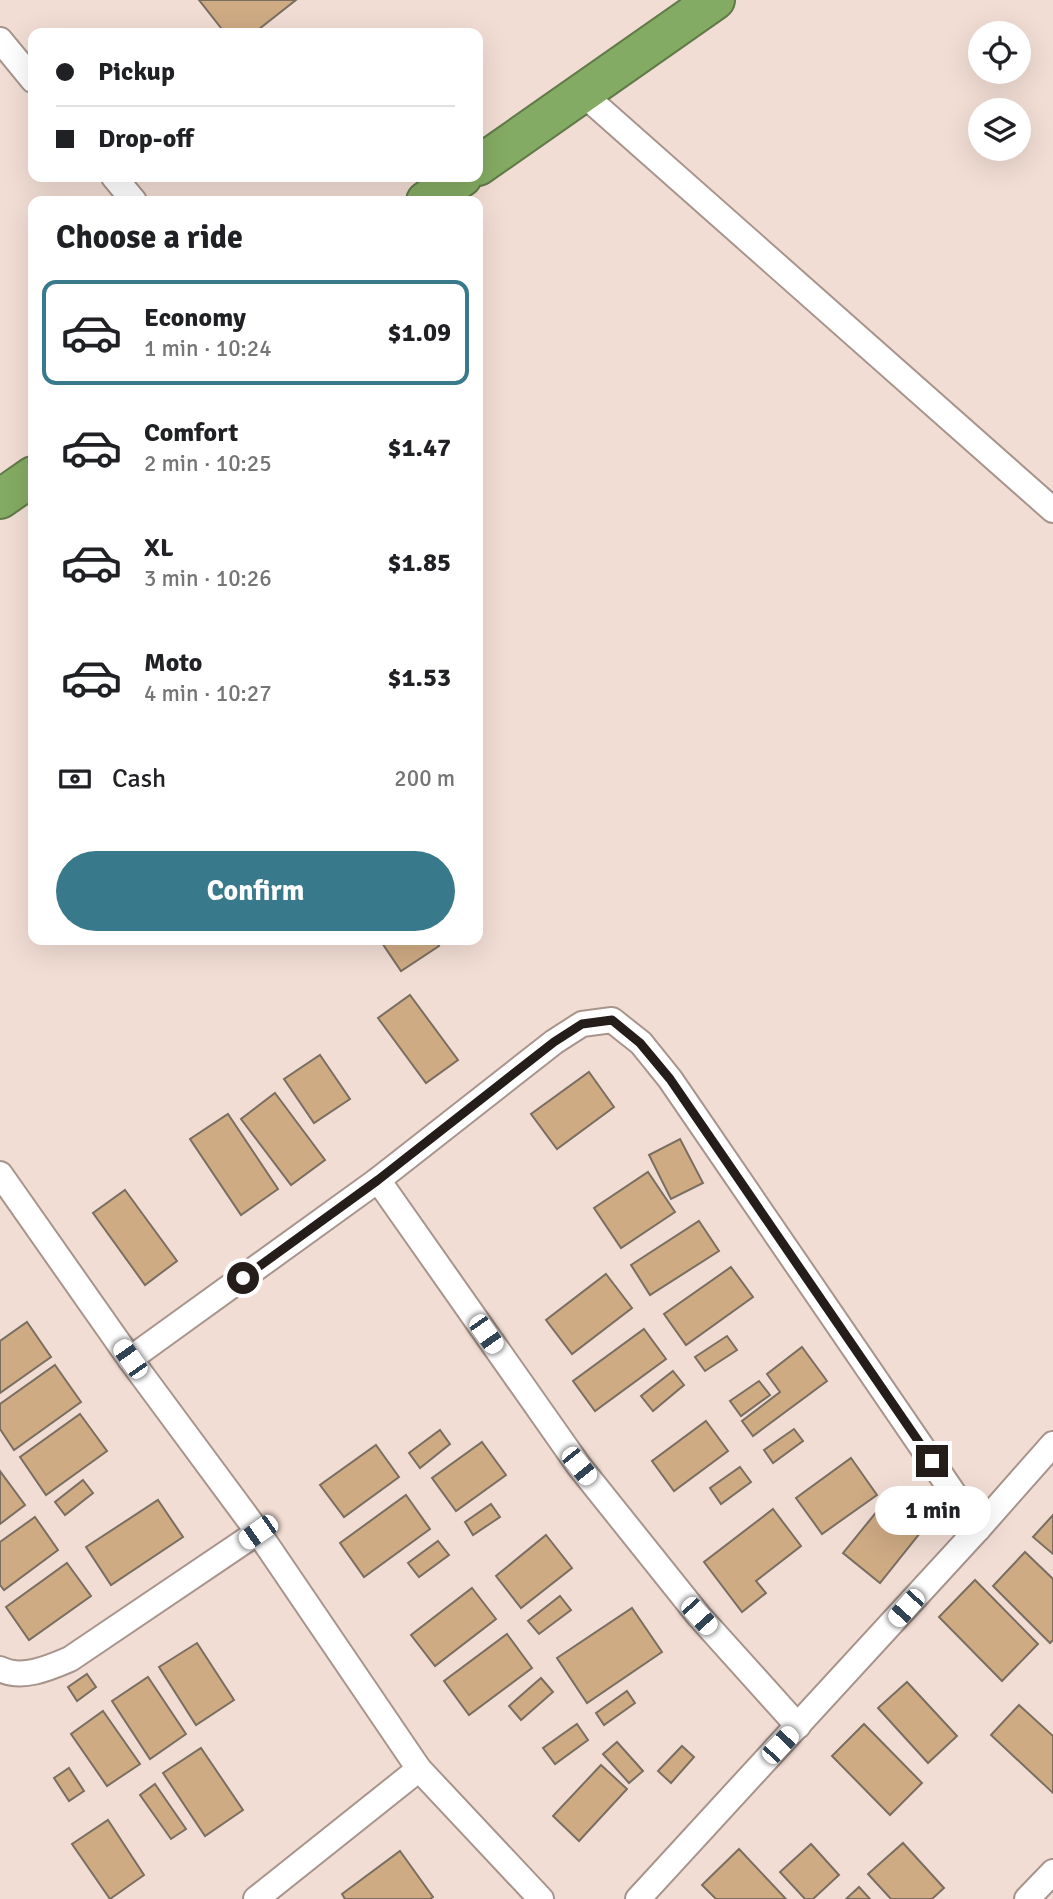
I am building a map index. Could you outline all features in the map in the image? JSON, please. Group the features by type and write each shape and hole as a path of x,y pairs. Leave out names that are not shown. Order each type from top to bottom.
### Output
{"highway":[{"path":"483,162 715,0"},
{"path":"433,196 454,182"},
{"path":"0,499 28,479"}],"street":[{"path":"5,56 28,76"},
{"path":"582,93 1053,510"},
{"path":"118,182 130,196"},
{"path":"130,1359 378,1180 554,1042 582,1024 612,1020 640,1043 670,1079 978,1529"},
{"path":"0,1174 130,1359 258,1532 419,1769 541,1899"},
{"path":"378,1180 579,1466 699,1616 798,1726"},
{"path":"638,1899 1053,1444"},
{"path":"0,1669 9,1673 41,1671 70,1659 258,1532"},
{"path":"256,1899 419,1769"},
{"path":"1027,1899 1053,1871"}],"building":[{"path":"199,0 296,0 260,28 221,28"},
{"path":"383,945 438,945 439,946 401,971"},
{"path":"410,995 458,1060 426,1083 378,1018"},
{"path":"320,1055 350,1099 314,1123 284,1079"},
{"path":"589,1072 614,1107 557,1149 531,1114"},
{"path":"275,1093 325,1160 291,1185 241,1119"},
{"path":"228,1114 278,1189 241,1215 190,1139"},
{"path":"680,1139 703,1183 671,1199 649,1155"},
{"path":"648,1172 675,1212 621,1248 594,1208"},
{"path":"125,1190 177,1261 145,1285 93,1213"},
{"path":"699,1221 719,1251 650,1295 631,1265"},
{"path":"731,1267 753,1297 686,1345 664,1314"},
{"path":"606,1274 632,1308 572,1354 546,1320"},
{"path":"27,1322 51,1357 0,1393 0,1341"},
{"path":"644,1329 666,1359 595,1411 573,1381"},
{"path":"727,1336 737,1350 705,1371 695,1357"},
{"path":"802,1347 827,1381 753,1436 742,1421 780,1392 767,1374"},
{"path":"55,1365 81,1402 14,1450 0,1429 0,1404"},
{"path":"673,1371 684,1385 653,1411 641,1396"},
{"path":"759,1381 770,1395 741,1416 730,1401"},
{"path":"80,1414 107,1451 46,1495 20,1457"},
{"path":"706,1421 728,1451 674,1491 652,1461"},
{"path":"794,1429 803,1441 773,1463 764,1450"},
{"path":"440,1430 450,1444 420,1468 409,1453"},
{"path":"482,1442 506,1475 456,1511 432,1478"},
{"path":"376,1445 399,1477 344,1517 320,1485"},
{"path":"851,1458 877,1495 822,1534 796,1498"},
{"path":"740,1467 751,1482 721,1504 710,1488"},
{"path":"0,1471 25,1505 0,1524"},
{"path":"83,1480 93,1493 65,1515 55,1502"},
{"path":"896,1488 932,1518 880,1583 843,1553"},
{"path":"406,1495 430,1529 364,1577 340,1543"},
{"path":"158,1500 183,1537 111,1585 86,1547"},
{"path":"491,1504 500,1517 473,1535 465,1522"},
{"path":"773,1509 801,1546 756,1581 766,1593 742,1612 704,1562"},
{"path":"1053,1515 1053,1554 1033,1537"},
{"path":"35,1517 58,1550 4,1590 0,1585 0,1542"},
{"path":"546,1535 572,1568 521,1608 496,1576"},
{"path":"438,1541 449,1555 419,1577 408,1563"},
{"path":"1025,1552 1053,1579 1053,1640 1050,1643 993,1586"},
{"path":"67,1563 91,1596 29,1640 6,1607"},
{"path":"975,1580 1038,1644 1002,1681 939,1617"},
{"path":"472,1588 496,1619 435,1666 411,1635"},
{"path":"560,1596 571,1610 539,1634 528,1621"},
{"path":"632,1608 662,1652 587,1703 557,1658"},
{"path":"507,1634 532,1668 469,1715 444,1681"},
{"path":"197,1643 234,1700 196,1725 159,1667"},
{"path":"87,1674 96,1687 77,1701 68,1687"},
{"path":"148,1677 186,1734 150,1759 112,1701"},
{"path":"541,1678 553,1692 521,1720 509,1706"},
{"path":"907,1682 957,1736 928,1763 878,1708"},
{"path":"627,1691 635,1703 604,1725 596,1713"},
{"path":"1019,1705 1053,1736 1053,1793 991,1735"},
{"path":"103,1711 140,1764 107,1786 71,1734"},
{"path":"577,1724 588,1740 555,1764 543,1748"},
{"path":"864,1724 922,1783 890,1815 832,1756"},
{"path":"617,1742 643,1771 629,1783 603,1754"},
{"path":"682,1746 694,1757 671,1783 658,1771"},
{"path":"201,1748 243,1810 205,1836 163,1773"},
{"path":"601,1765 627,1789 579,1841 553,1816"},
{"path":"69,1768 84,1791 69,1801 54,1778"},
{"path":"155,1784 186,1829 171,1839 140,1795"},
{"path":"108,1820 144,1875 110,1899 72,1844"},
{"path":"903,1843 944,1888 932,1899 891,1899 868,1874"},
{"path":"811,1844 839,1875 813,1899 805,1899 780,1872"},
{"path":"739,1849 786,1899 716,1899 702,1885"},
{"path":"400,1851 433,1897 345,1899 342,1894"},
{"path":"859,1887 870,1899 846,1899"}],"route":[{"path":"243,1278 378,1180 554,1042 582,1024 612,1020 640,1043 670,1079 932,1461"}]}
